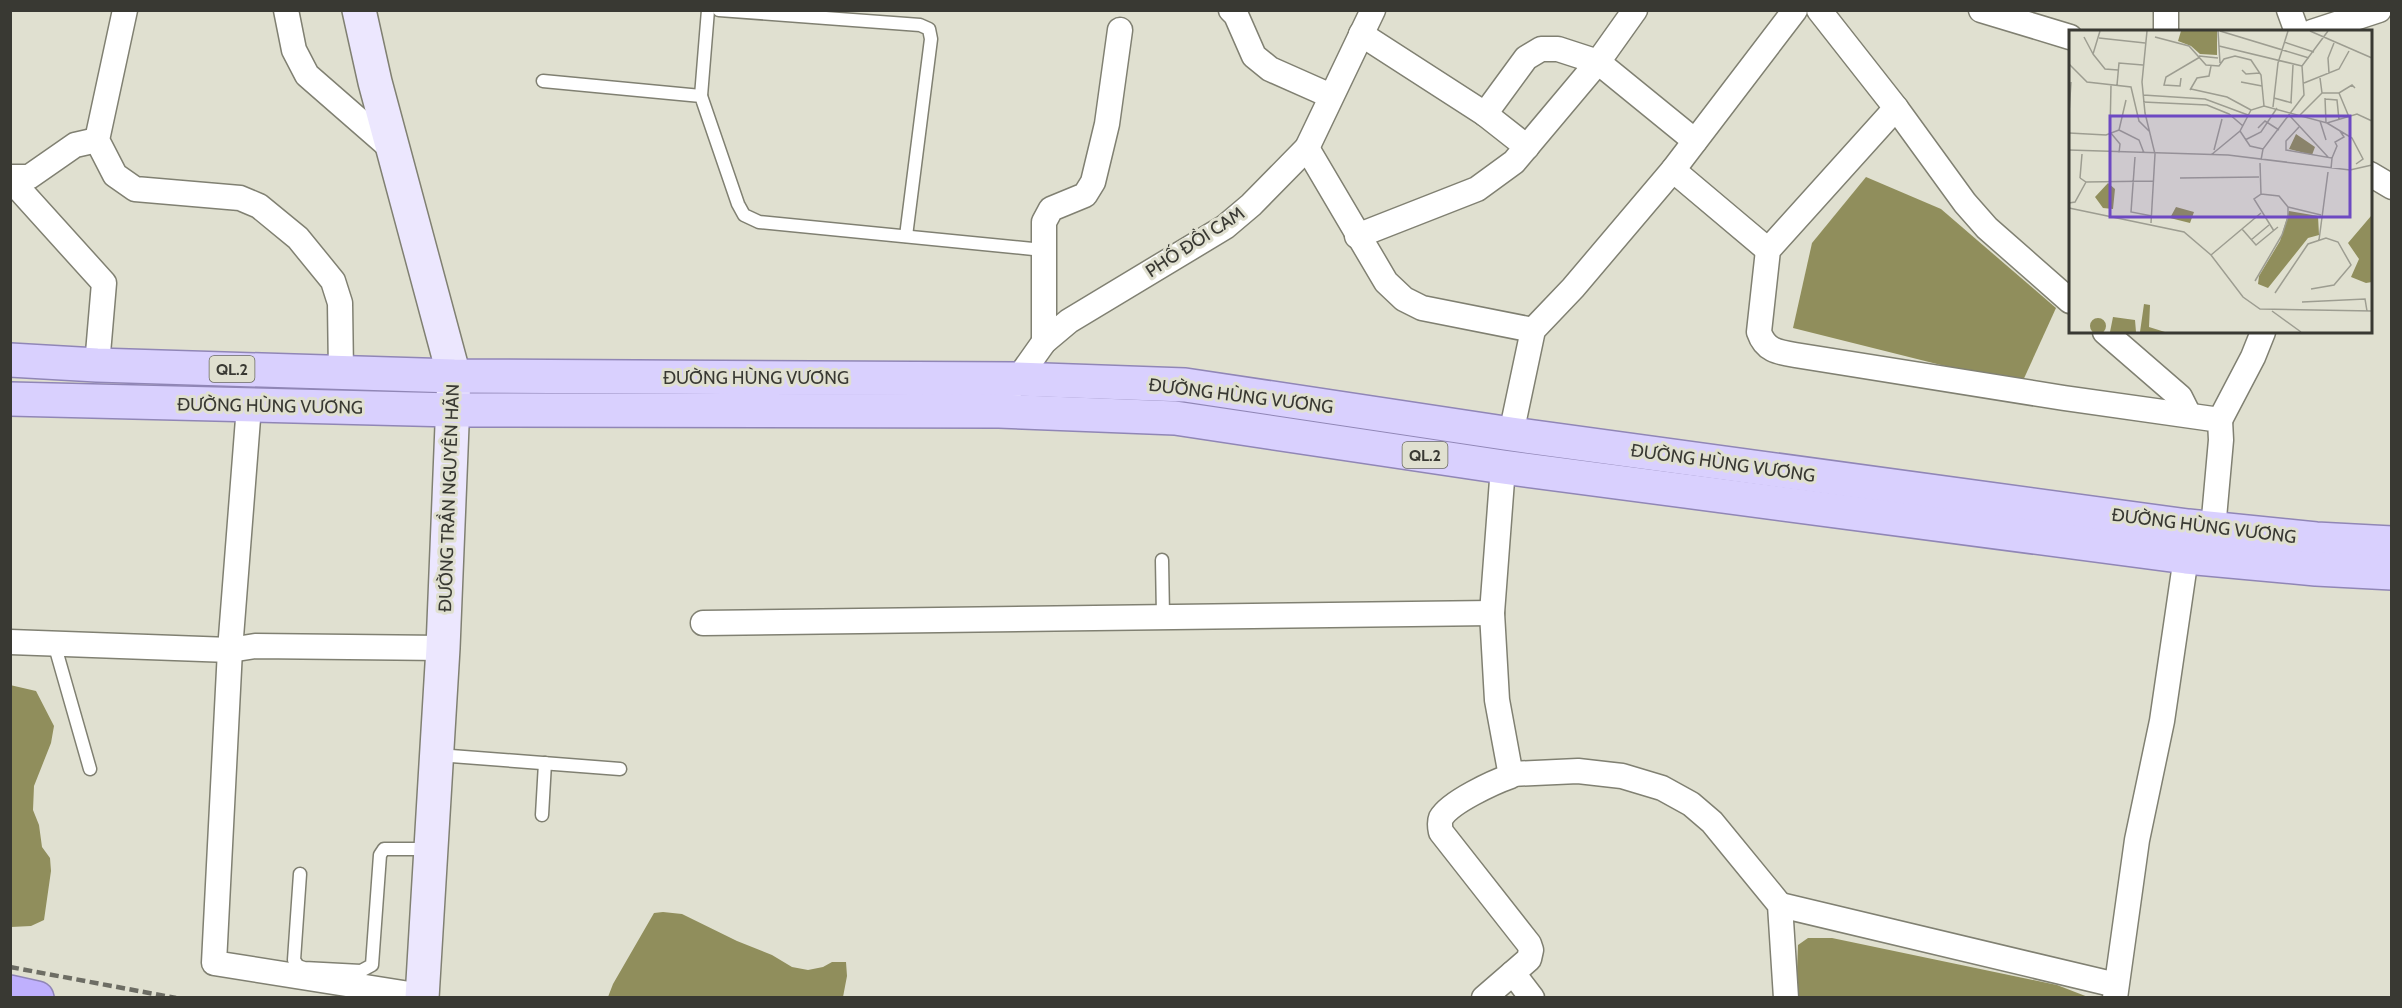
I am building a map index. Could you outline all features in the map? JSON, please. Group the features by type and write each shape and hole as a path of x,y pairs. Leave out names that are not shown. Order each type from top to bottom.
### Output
{"highway":[{"path":"10,992 36,998"}],"main road":[{"name":"ĐƯỜNG HÙNG VƯƠNG","path":"10,360 97,365 454,376 1016,379 1185,385 1511,434 2186,557 2316,569 2391,573"},
{"name":"ĐƯỜNG HÙNG VƯƠNG","path":"10,399 453,410 999,411 1174,417 1503,466 2316,539 2391,543"}],"street":[{"path":"124,10 97,140 115,175 135,189 240,198 259,206 298,238 333,281 340,303 341,373"},
{"path":"286,10 294,50 307,75 393,150"},
{"name":"ĐƯỜNG TRẦN NGUYÊN HÃN","path":"359,10 375,82 454,376 443,648 422,997"},
{"path":"1231,10 1236,15 1254,56 1270,69 1330,96"},
{"name":"PHỐ ĐỒI CAM","path":"999,411 1016,379 1044,342 1070,321 1225,227 1251,205 1307,148 1373,10"},
{"path":"1357,236 1477,189 1514,162 1598,62 1635,10"},
{"path":"1511,434 1533,330 1573,288 1673,170 1795,10"},
{"path":"1819,10 1896,108 1965,203 1987,228 2069,300"},
{"path":"1981,10 2069,37"},
{"path":"2166,10 2166,30"},
{"path":"2289,10 2296,30"},
{"path":"2319,30 2379,10"},
{"path":"1044,342 1044,222 1051,209 1085,195 1093,182 1107,124 1120,30"},
{"path":"1361,34 1485,114 1527,147"},
{"path":"1485,114 1526,58 1541,49 1558,49 1598,62 1695,141"},
{"path":"1896,108 1768,250 1759,332 1762,342 1773,351 2064,398 2220,420"},
{"path":"10,178 29,177 75,145 97,140"},
{"path":"1307,148 1386,282 1404,299 1422,308 1533,330"},
{"path":"1673,170 1768,250"},
{"path":"2372,175 2391,188"},
{"path":"10,178 104,283 97,365"},
{"path":"2106,333 2180,397 2188,414"},
{"path":"2213,529 2221,440 2220,420 2253,357 2263,333"},
{"path":"249,406 230,650 214,963 422,997"},
{"path":"1503,466 1492,613 1497,700 1511,774"},
{"path":"1780,905 2115,991 2137,840 2162,721 2186,557"},
{"path":"703,623 1492,613"},
{"path":"10,642 230,650 255,646 443,648"},
{"path":"1484,998 1529,959 1531,950 1529,944 1441,832 1439,821 1444,814 1462,801 1492,782 1511,774 1578,771 1622,776 1662,788 1691,804 1712,822 1780,905 1786,998"},
{"path":"1513,973 1532,998"}],"lane":[{"path":"708,10 701,96 744,215 759,222 1043,250"},
{"path":"719,10 920,26 929,29 931,39 906,236"},
{"path":"543,81 701,96"},
{"path":"1162,560 1162,616"},
{"path":"54,644 90,769"},
{"path":"436,755 620,769"},
{"path":"542,815 545,763"},
{"path":"300,874 294,960 298,966 304,968 361,971 372,965 380,855 384,849 431,849"}],"shaded area":[{"path":"1866,177 1941,209 2056,308 2021,385 1793,328 1812,243"},
{"path":"10,685 36,691 54,726 51,743 34,786 33,810 39,825 42,847 50,858 51,871 44,920 31,926 11,927"},
{"path":"654,913 682,914 772,955 792,967 808,970 823,967 832,962 846,962 847,976 843,997 608,997 613,984"},
{"path":"1808,938 1832,938 2057,985 2088,997 1796,998 1798,945"}],"railway":[{"path":"10,967 176,998"}]}
